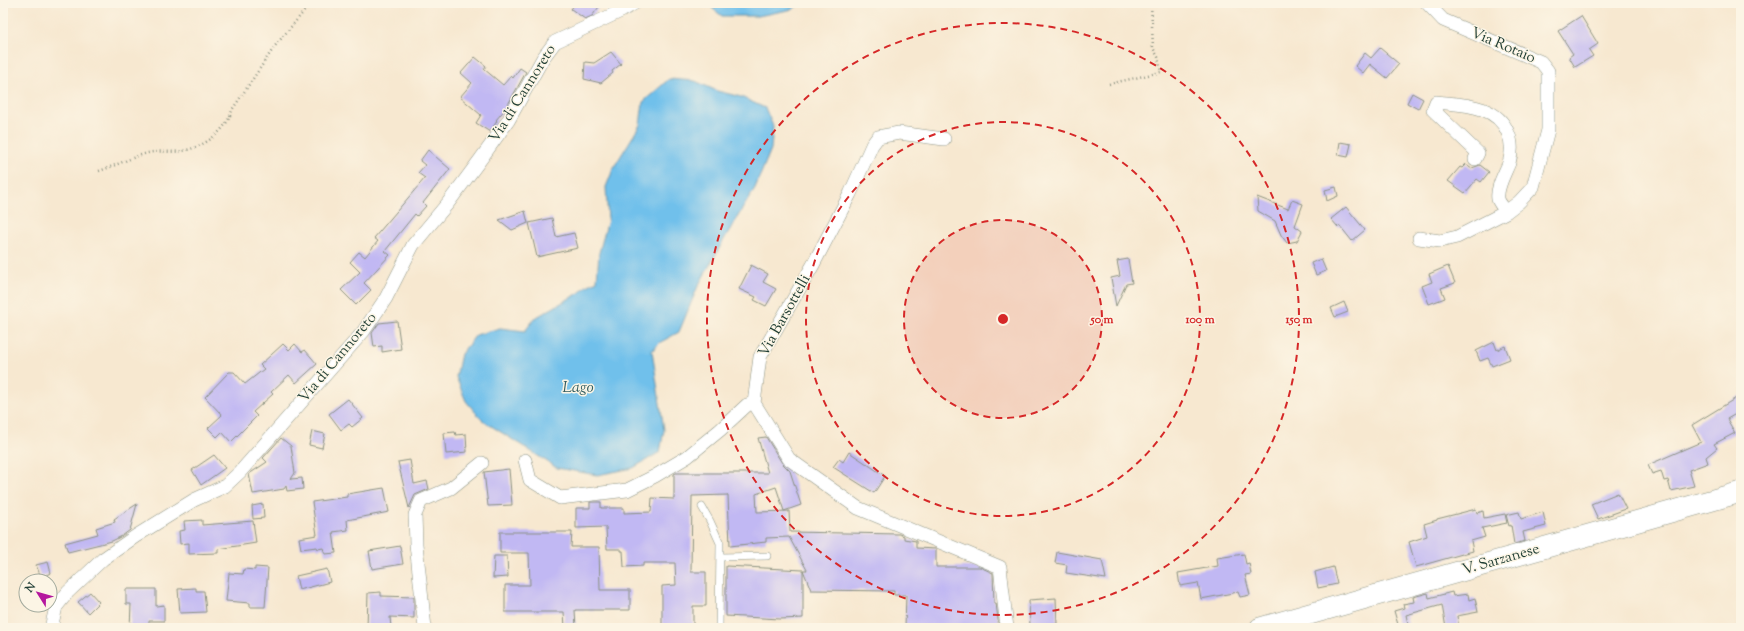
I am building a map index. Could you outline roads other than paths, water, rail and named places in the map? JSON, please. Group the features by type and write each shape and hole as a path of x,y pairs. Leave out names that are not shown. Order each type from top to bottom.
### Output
{"main road":[{"name":"V. Sarzanese","path":"1260,628 1311,615 1741,492"}],"street":[{"name":"Via di Cannoreto","path":"51,628 56,607 68,592 103,559 136,536 194,500 225,486 240,472 363,332 386,298 413,245 448,203 499,134 543,58 555,42 635,3"},
{"name":"Via Rotaio","path":"1419,238 1440,241 1457,237 1506,212 1519,202 1533,187 1548,130 1548,71 1541,62 1443,20 1427,3"},
{"path":"1475,159 1478,153 1433,110 1436,102 1480,108 1494,114 1504,124 1511,141 1509,162 1500,185 1498,198 1506,212"},
{"name":"Via Barsottelli","path":"754,404 760,357 813,265 850,194 872,145 878,137 900,133 944,139"},
{"path":"525,460 530,480 560,498 627,490 688,457 747,405 754,404 789,458 858,508 1000,567 1007,628"},
{"path":"425,628 416,544 415,515 421,501 451,488 482,463"}],"lane":[{"path":"702,507 720,544 719,628"},
{"path":"721,557 767,556"}],"water":[{"path":"714,3 801,3 793,9 758,16 722,16 712,8"},
{"name":"Lago","path":"669,79 695,81 717,91 741,97 765,108 773,126 771,149 755,188 698,286 679,332 659,343 652,351 664,430 660,452 633,468 597,475 557,468 482,420 466,401 456,377 461,354 476,335 500,328 525,331 535,318 597,281 599,253 608,220 606,187 614,167 640,125 643,102"}]}
